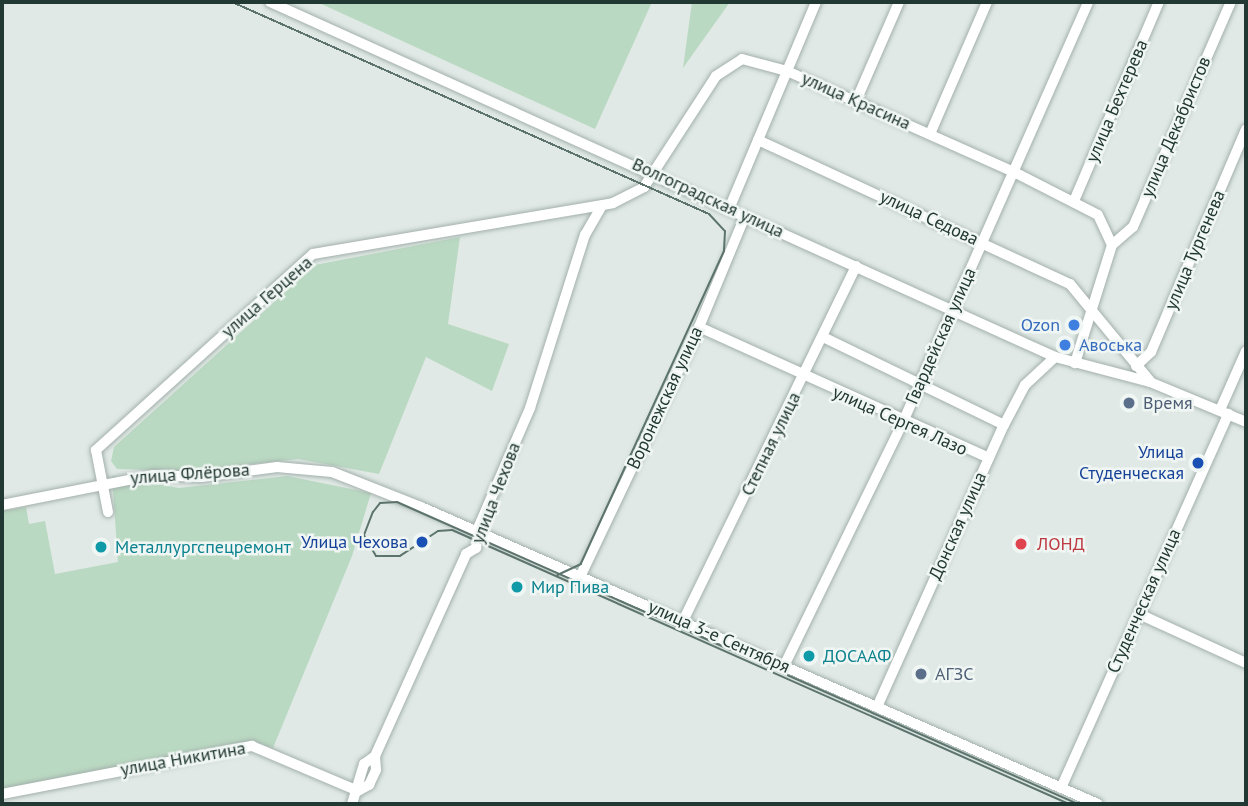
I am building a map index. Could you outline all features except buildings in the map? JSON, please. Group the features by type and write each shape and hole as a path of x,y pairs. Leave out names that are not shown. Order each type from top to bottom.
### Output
{"street":[{"name":"Волгоградская улица","path":"270,2 1055,356 1150,382 1246,422"},
{"path":"729,209 816,2"},
{"path":"856,101 899,2"},
{"path":"930,134 987,2"},
{"name":"Гвардейская улица","path":"784,666 903,422 1088,2"},
{"name":"улица Бехтерева","path":"1074,201 1159,2"},
{"name":"улица Декабристов","path":"1112,245 1133,227 1231,2"},
{"name":"улица Красина","path":"652,172 726,67 747,60 787,71 1074,201 1098,215 1112,245"},
{"name":"улица Тургенева","path":"1136,366 1152,352 1246,129"},
{"name":"улица Седова","path":"758,140 1070,284 1092,306 1136,366"},
{"name":"улица Герцена","path":"108,512 96,450 313,254 602,206 644,187 652,172"},
{"name":"улица Чехова","path":"352,804 364,764 375,756 466,554 477,548 479,534 530,408 585,235 602,206"},
{"name":"Воронежская улица","path":"580,577 699,327 745,216"},
{"path":"1075,363 1112,245"},
{"name":"Степная улица","path":"683,621 824,337 856,266"},
{"name":"улица Сергея Лазо","path":"699,327 804,378 989,458"},
{"path":"824,337 1004,425"},
{"name":"Студенческая улица","path":"1061,788 1139,614 1224,412 1246,351"},
{"name":"Донская улица","path":"877,707 1004,425 1025,385 1055,356"},
{"name":"Волгоградская улица","path":"1136,366 1150,382"},
{"name":"улица Флёрова","path":"2,505 101,483 153,475 201,477 276,467 332,472 377,488"},
{"name":"улица 3-е Сентября","path":"377,488 1098,804"},
{"path":"1139,614 1246,663"},
{"name":"улица Никитина","path":"2,794 252,746 358,791"}],"green space":[{"path":"317,2 652,2 595,129"},
{"path":"692,2 730,2 683,68"},
{"path":"460,237 448,324 509,344 492,391 426,357 379,474 298,459 189,471 117,469 111,461 114,447 315,265"},
{"path":"112,476 179,488 287,476 371,493 352,556 273,748 251,741 2,790 2,511 26,507 29,524 45,521 55,574 118,562"}],"tram line":[{"path":"232,2 709,214 725,231 724,251 581,564 557,575"},
{"path":"1069,804 452,530 438,531 400,556 376,556 364,535 373,512 380,503 397,502 1078,804"}],"place":[{"name":"Ozon","path":"1074,325"},
{"name":"Авоська","path":"1065,345"},
{"name":"Время","path":"1129,403"},
{"name":"Улица Студенческая","path":"1198,463"},
{"name":"Улица Чехова","path":"422,542"},
{"name":"ЛОНД","path":"1021,544"},
{"name":"Металлургспецремонт","path":"101,547"},
{"name":"Мир Пива","path":"517,587"},
{"name":"ДОСААФ","path":"809,656"},
{"name":"АГЗС","path":"921,674"}]}
